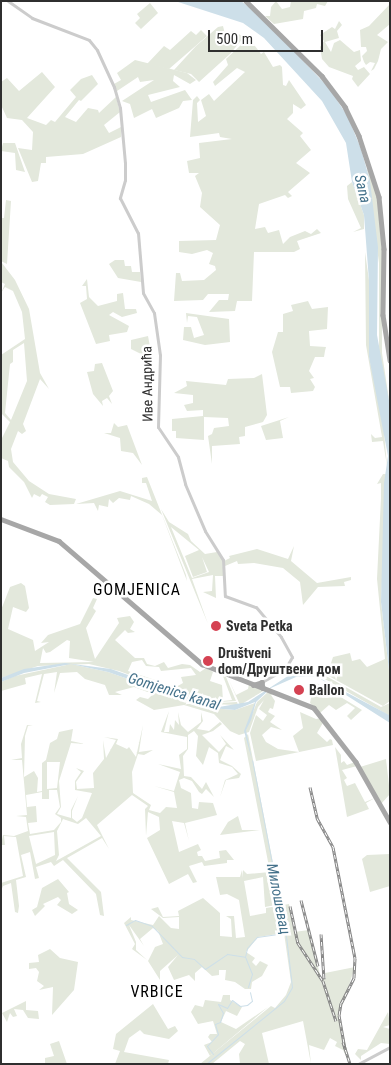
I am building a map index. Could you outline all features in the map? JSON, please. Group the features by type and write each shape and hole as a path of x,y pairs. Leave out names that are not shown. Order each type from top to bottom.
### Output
{"main road":[{"path":"246,1 322,76 345,107 359,136 380,204 383,315 390,360"},
{"path":"1,519 60,542 191,657 210,669 253,685 262,684 275,692 307,704 322,717 356,762 390,822"}],"street":[{"name":"Иве Андрића","path":"8,1 32,18 89,40 97,50 114,87 120,108 125,162 125,180 120,198 138,233 142,290 156,327 160,355 158,427 178,457 185,484 205,531 223,560 225,596 256,608 291,655 287,667 262,684"},
{"path":"358,1064 390,1047"}],"shaded area":[{"path":"276,1 282,9 290,7 291,1 328,1 325,6 317,4 316,8 304,11 303,19 274,24 265,16 270,16 271,7"},
{"path":"150,3 158,13 141,29 135,23 140,18 137,14"},
{"path":"390,4 390,24 377,35 388,42 381,49 378,61 371,71 375,63 370,62 366,65 364,62 362,56 367,51 366,47 361,47 360,30 369,26"},
{"path":"339,21 342,25 337,31 339,38 325,42 331,52 334,43 340,40 354,52 360,50 361,61 355,66 358,70 364,67 370,74 358,87 352,79 353,76 329,67 322,59 320,47 324,41 320,35 332,27 335,29"},
{"path":"223,26 226,38 218,49 233,31 244,37 230,54 199,82 191,74 174,70 196,46 218,27"},
{"path":"201,30 207,36 169,69 147,64 164,46 170,50 191,31 196,35"},
{"path":"243,43 255,46 261,54 264,52 273,67 280,65 282,67 283,85 286,86 289,80 306,105 301,109 293,104 293,113 287,119 303,133 300,136 311,150 296,163 310,173 288,192 292,196 288,198 285,195 259,204 255,229 265,227 268,233 279,230 283,244 290,237 305,231 311,234 317,229 321,233 297,241 300,249 294,252 254,252 252,301 237,301 235,311 209,312 219,300 228,300 229,294 208,294 203,300 174,301 176,273 180,273 182,281 204,280 216,270 215,266 209,264 213,253 207,250 192,254 179,252 179,241 216,240 220,225 200,207 202,193 195,176 199,173 189,173 187,161 200,158 199,143 232,139 220,137 219,133 190,137 193,100 197,96 200,100 197,103 198,122 206,116 201,100 209,94 214,101 245,72 237,68 215,86 213,82 228,65 226,59"},
{"path":"135,60 187,73 196,80 190,84 174,75 173,81 180,87 148,95 151,102 185,90 192,100 183,101 179,108 156,118 152,109 134,118 130,104 122,101 154,80 140,82 138,77 117,91 114,84 121,80 117,73"},
{"path":"42,72 55,87 27,118 46,125 51,120 55,122 76,97 70,90 81,79 92,75 98,84 81,101 79,100 65,117 76,122 88,108 98,110 99,113 116,97 120,112 104,125 109,133 121,127 121,137 83,154 46,157 46,163 41,163 38,181 32,182 18,148 32,150 33,132 22,120 7,118 1,105 1,82 7,78 19,91"},
{"path":"3,143 15,143 25,172 16,170 15,153 1,151"},
{"path":"370,168 377,193 382,249 382,353 390,406 379,355 379,263 367,170"},
{"path":"352,182 364,215 364,229 353,232 361,228 348,199 347,186"},
{"path":"6,200 11,201 7,264 1,261 1,218 4,218"},
{"path":"365,252 369,280 369,356 383,420 387,466 383,441 372,442 371,434 375,438 382,437 366,345"},
{"path":"115,260 124,260 125,266 131,266 132,272 140,272 141,282 118,278 109,264"},
{"path":"2,263 15,280 29,309 40,373 49,389 40,379 23,424 26,431 22,434 18,431 11,449 13,462 29,481 49,494 76,499 74,504 50,505 45,502 48,497 42,494 40,497 34,494 32,498 24,482 9,467 8,461 1,458 2,438 10,422 1,413 1,355 25,339 22,312 13,291 5,287 1,293 5,284 1,282","holes":["24,343 27,381 11,420 5,413 10,364 13,362 13,350"]},
{"path":"87,279 89,297 98,306 117,301 117,294 123,293 125,309 136,309 137,313 122,317 113,312 109,315 129,326 127,332 109,335 110,341 96,344 80,303 87,299 86,286 82,286"},
{"path":"308,301 312,309 328,307 327,329 309,331 310,346 326,347 324,357 315,357 309,371 314,378 310,379 315,387 313,391 291,393 290,387 280,387 272,352 278,332 283,332 283,314 293,311 291,305"},
{"path":"186,313 229,319 230,342 205,345 183,340 184,327 191,327 194,338 204,335 197,317 188,316 187,323"},
{"path":"148,336 152,357 149,358 131,349 131,340"},
{"path":"102,363 113,391 109,396 112,404 107,398 102,401 103,406 93,394 87,372 94,371 95,364"},
{"path":"262,374 267,415 263,422 245,427 245,436 239,437 240,444 212,446 212,464 208,436 212,434 214,428 229,426 228,418 204,417 204,440 176,438 176,431 172,431 172,419 203,416 203,410 187,411 184,405 193,403 193,395 174,393 187,386 186,381 226,385 228,379 254,378"},
{"path":"289,417 280,421 283,438 266,440 261,426"},
{"path":"114,423 118,427 127,425 142,465 133,453 121,451 120,438 104,433 111,433"},
{"path":"383,474 386,474 386,498 381,602 390,679 390,701 383,706 327,675 333,657 350,653 352,661 360,659 367,667 385,659 377,579 381,483 377,484"},
{"path":"147,477 186,575 187,581 162,515 149,504 131,496 130,500 119,498 113,503 109,499 108,507 99,505 98,511 94,503 76,504 120,491 152,501 146,483 142,483 142,478"},
{"path":"161,509 169,522 188,534 191,541 205,554 217,552 222,559 224,576 215,576 216,598 203,592 212,591 213,575 192,579 208,624","holes":["171,527 199,550 185,556 193,577 207,572 202,557 209,572 192,578"]},
{"path":"294,546 291,561 317,583 351,577 351,580 344,582 345,586 318,587 303,605 300,582 283,568 254,563 238,564 237,561 225,566 224,561 230,558 229,556 257,549 288,559"},
{"path":"21,583 25,586 29,608 26,612 13,607 8,629 33,640 35,651 49,642 41,643 48,635 80,624 93,598 97,599 93,608 96,611 86,628 95,659 119,623 117,618 130,616 134,622 130,629 135,632 128,633 125,630 115,640 135,658 144,658 147,664 155,666 164,662 168,668 182,664 190,665 200,672 206,668 213,672 210,681 222,685 223,701 232,700 223,676 226,677 236,701 219,702 207,700 219,703 237,702 238,705 209,704 119,671 89,664 38,666 1,678 1,610 10,587","holes":["67,640 70,641 69,658 94,662 40,663 43,648 46,653 50,652","142,660 146,666 159,667 161,671 191,668 196,675 181,677 183,683 176,687 128,671 132,662"]},
{"path":"71,664 108,672 211,708 235,710 255,703 246,729 257,702 269,691 274,693 271,695 275,701 273,709 270,708 268,712 275,716 270,722 282,730 271,727 262,735 266,742 278,749 299,752 293,736 303,728 300,712 316,719 322,718 324,721 317,733 327,742 330,739 332,740 333,745 256,761 250,733 256,715 263,721 267,715 259,709 264,700 258,707 249,732 239,735 230,731 214,714 184,705 154,710 136,700 140,697 148,699 153,694 134,687 115,692 122,695 109,695 105,685 85,679 77,672 60,673 54,693 57,672 44,674 37,701 41,702 35,703 42,674 25,678 26,684 1,691 1,682 15,676"},
{"path":"319,672 381,707 390,703 390,716 316,674"},
{"path":"228,678 236,695 248,689 249,684 265,690 240,705"},
{"path":"314,682 362,710 351,720 347,716 355,708 347,703 336,710 329,705 320,713 310,703"},
{"path":"169,711 164,732 169,732 170,724 174,730 175,720 179,725 178,712 181,725 188,732 201,722 201,712 203,721 197,729 209,731 220,722 222,724 213,731 202,735 219,752 226,744 220,735 234,750 226,746 220,760 232,766 241,774 239,778 226,780 220,797 225,780 238,774 232,767 219,763 218,753 209,747 203,765 196,756 198,736 194,731 188,735 188,749 183,756 184,776 191,777 202,789 206,782 214,797 206,789 202,794 192,781 184,778 179,780 181,788 191,793 192,808 198,809 199,802 213,803 217,815 185,823 189,841 184,823 172,821 179,852 198,844 201,850 197,852 198,856 202,856 205,861 220,858 219,851 226,850 234,860 227,860 227,863 204,866 202,862 189,866 197,882 193,883 188,874 169,884 147,838 160,830 159,817 148,812 146,836 145,809 148,806 132,795 97,825 109,849 102,838 67,858 101,892 104,916 100,915 96,894 63,860 54,866 51,862 36,867 39,878 35,879 30,852 21,855 26,877 16,880 19,906 18,913 15,912 11,883 3,886 1,891 1,883 23,876 16,837 4,836 5,845 1,845 3,835 14,836 28,831 26,817 16,816 27,815 22,760 11,760 22,758 21,744 27,725 33,726 28,726 25,736 24,777 34,771 38,778 37,792 42,791 42,763 46,760 50,743 57,739 59,732 73,729 71,741 85,744 71,743 59,781 61,807 57,814 71,818 71,810 78,796 72,811 72,818 77,822 82,818 92,793 75,790 75,781 81,772 76,768 84,771 76,782 77,789 94,788 93,773 104,759 103,740 106,758 116,740 104,737 118,739 116,744 127,749 129,747 136,757 143,725 139,752 153,750 144,755 138,754 132,772 133,793 151,805 149,810 160,813 166,807 177,808 174,792 154,786 174,791 180,772 158,764 181,769 179,755 187,749 187,737 161,732","holes":["47,762 60,762 57,788 47,789","49,790 57,790 60,807 55,814 61,818 61,822 54,830 30,834 28,823 37,822 36,806 27,807 26,795 42,792 42,799 49,799","86,818 101,836 56,861 59,855 57,831 63,819 78,824","54,832 55,855 36,864 29,836"]},
{"path":"248,734 281,904 265,907 263,877 244,881 250,916 266,913 266,908 289,904 294,932 309,930 321,979 326,978 325,973 355,967 339,1015 350,1064 343,1050 335,1046 337,1042 330,1038 324,1050 309,1045 311,1064 303,1021 262,1033 269,1064 240,1064 239,1054 245,1044 240,1041 212,1064 200,1064 271,1006 275,1008 286,995 291,982 284,933 258,937 246,952 255,958 252,962 256,966 260,961 268,965 262,976 252,982 251,989 245,989 235,982 225,980 226,970 219,970 219,975 212,976 202,967 195,973 195,981 189,975 174,980 168,967 178,955 160,971 160,980 148,961 155,947 163,944 158,931 153,928 140,939 144,946 129,925 136,942 136,950 147,960 132,949 135,944 124,923 131,917 131,920 153,925 159,916 171,928 179,929 179,917 163,918 151,909 158,907 163,917 179,916 178,911 203,898 220,913 220,936 232,937 231,919 226,916 234,916 236,938 245,937 239,900 227,894 220,895 216,877 240,877 242,870 243,878 243,870 247,874 270,872 244,738"},
{"path":"335,747 341,755 341,763 344,761 347,765 355,762 357,766 342,770 347,778 344,780 347,786 355,783 365,802 375,798 366,803 369,809 347,817"},
{"path":"386,759 390,794 381,804 360,767"},
{"path":"238,816 242,830 260,830 220,835 228,822"},
{"path":"390,854 390,886 370,892 362,859 367,855"},
{"path":"58,879 69,892 67,893 69,904 78,910 72,914 57,905 61,900 58,897 43,904 45,906 35,916 32,910 37,907 42,888"},
{"path":"50,949 60,958 78,962 74,990 52,1015 53,987 39,990 44,986 37,981 39,972 36,968 29,969 29,963 39,962 38,955"},
{"path":"223,995 230,995 230,1000 242,1007 237,1016 226,1011 221,1022 236,1029 268,1007 210,1056 204,1045 212,1042 208,1037 210,1034 217,1034 213,1021 198,1024 191,1012 195,1005 203,1007 205,1000 221,1002"},
{"path":"26,1001 26,1010 38,1011 39,1019 28,1018 23,1010 14,1009 17,1016 13,1017 10,1013 7,1022 2,1013"},
{"path":"153,1004 168,1029 175,1026 178,1031 169,1039 144,1034 140,1030 129,1038 124,1052 169,1060 168,1064 115,1064 120,1051 113,1049 116,1034"},
{"path":"388,1012 390,1025 383,1027 390,1029 390,1044 381,1043 361,1056 361,1060 355,1054 358,1049 367,1050"},
{"path":"59,1041 67,1064 45,1063 45,1058 54,1056 50,1044"}],"water":[{"name":"Sana","path":"175,1 241,1 259,15 329,88 348,117 361,149 370,181 378,247 377,335 390,406 390,679 381,602 384,483 388,456 369,357 369,281 364,215 352,182 346,143 322,101 264,38 243,23"},
{"name":"Gomjenica kanal","path":"65,663 111,669 219,707 248,702 288,676 310,673 316,676 296,677 271,688 256,702 246,730 252,760 244,731 255,702 235,710 211,708 108,672 71,664 24,673 1,682 1,678 24,669"},
{"path":"318,677 389,715 390,723"}],"waterway":[{"name":"Милошевац","path":"206,1064 284,1001 292,987 286,936 252,760"},
{"path":"126,925 135,920 152,926 182,957 194,959 205,969 227,954 245,957"},
{"path":"248,987 252,974 245,957 247,948 257,937 285,933"},
{"path":"213,1054 207,1046 218,1034 215,1024 220,1022 223,1013 218,1004 227,1008 232,1000 240,1006 247,1005 252,1001 250,992"}],"railway":[{"path":"310,787 317,818 333,847 355,958 354,978 341,1003 339,1015 345,1048"},
{"path":"301,900 318,966"},
{"path":"290,906 298,943 323,981 336,1021"},
{"path":"321,934 324,979"},
{"path":"343,1042 350,1064"}],"place":[{"name":"Sveta Petka","path":"216,626"},
{"name":"Društveni dom/Друштвени дом","path":"208,661"},
{"name":"Ballon","path":"299,690"}],"district":[{"name":"GOMJENICA","path":"137,590"},
{"name":"VRBICE","path":"157,992"}]}
